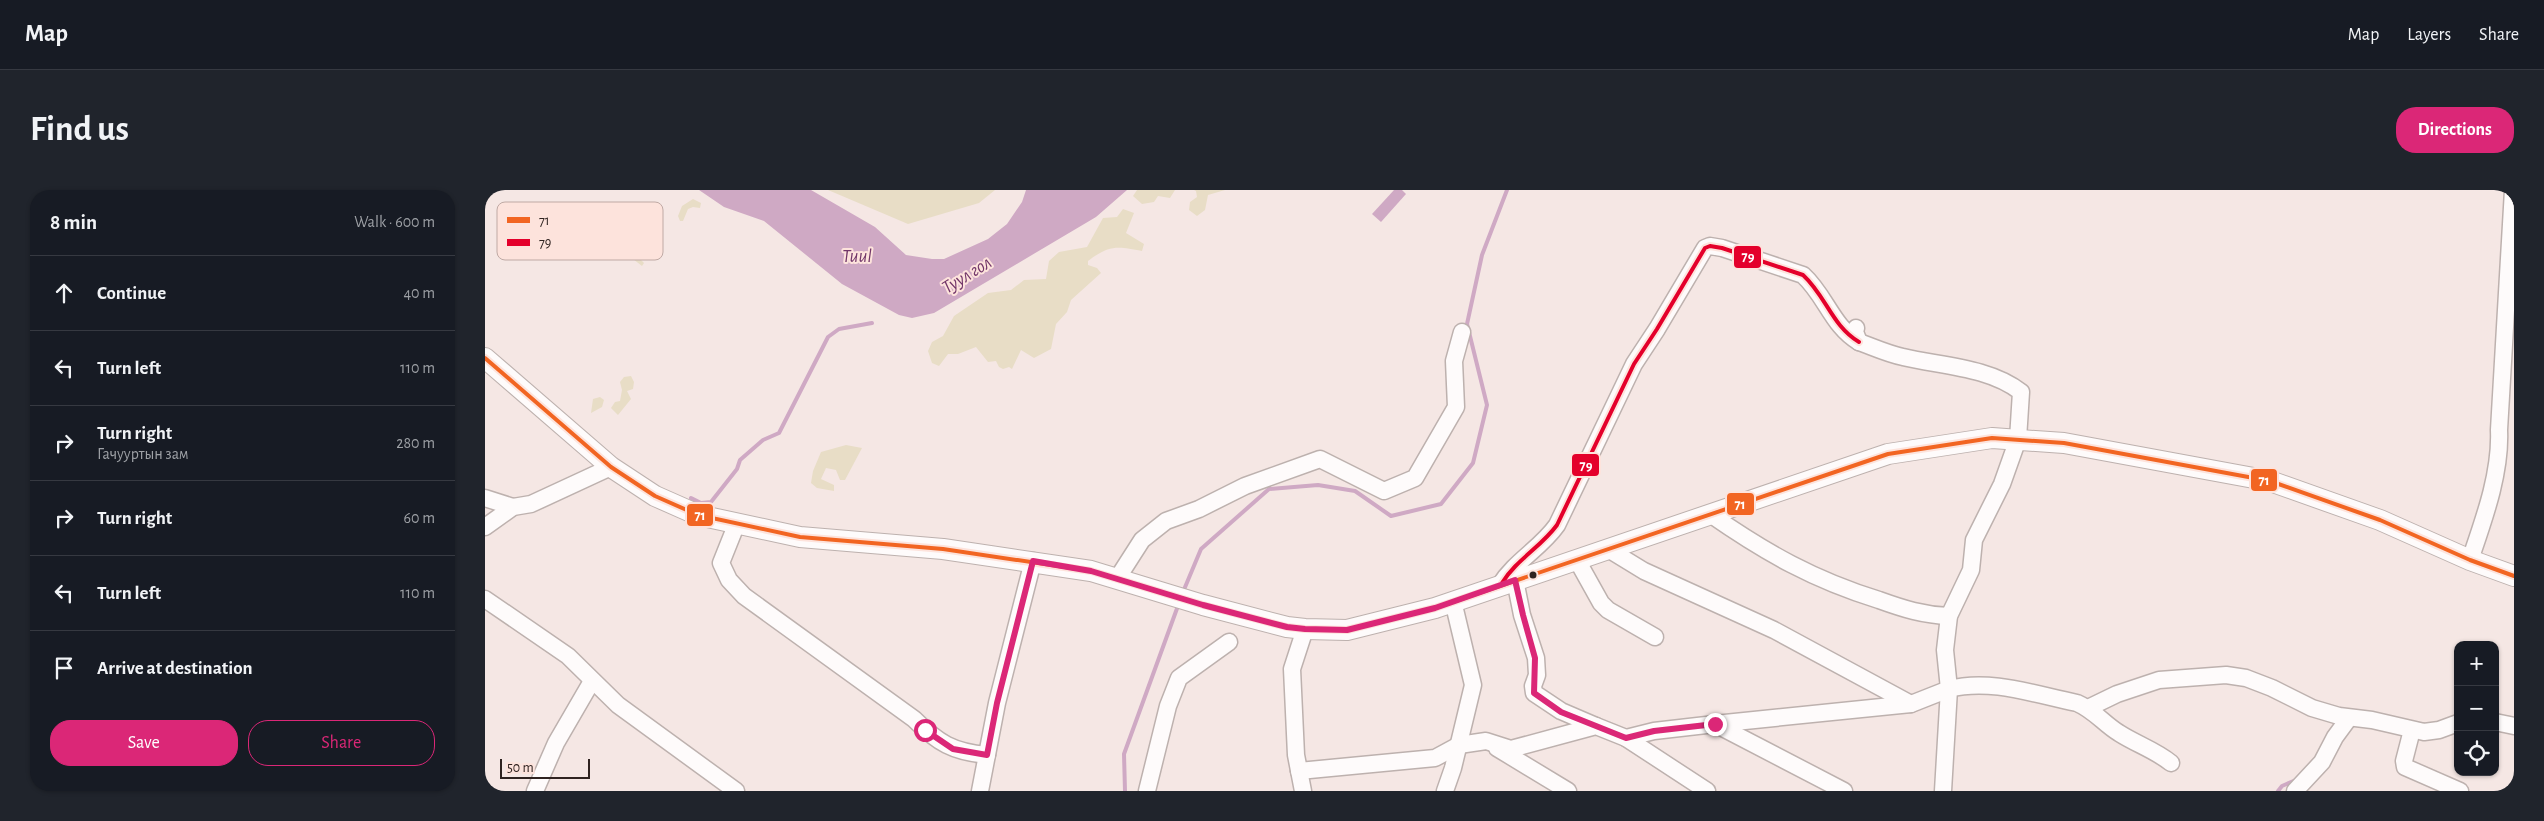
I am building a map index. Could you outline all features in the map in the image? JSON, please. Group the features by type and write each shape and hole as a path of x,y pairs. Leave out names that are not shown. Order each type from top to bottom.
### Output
{"main road":[{"path":"485,358 611,467 655,496 698,515 800,536 943,549 1091,571 1203,605 1287,627 1305,629 1347,630 1453,602 1888,454 1992,438 2064,443 2270,481 2380,520 2470,560 2514,576"}],"street":[{"path":"2470,560 2500,453 2499,430 2513,238 2513,190"},
{"path":"1707,791 1626,738 1561,712 1534,693 1535,658 1523,615 1508,583 1517,565 1548,538 1557,525 1634,364 1705,248 1710,246 1722,248 1803,275 1818,292 1835,323 1846,334 1857,335 1900,357 1951,366 2008,382 2021,392 2018,439 2003,484 1974,540 1971,570 1949,616 1945,650 1949,689 1943,791"},
{"path":"1117,579 1142,540 1167,521 1199,509 1245,486 1320,459 1384,491 1415,478 1456,407 1454,361 1462,332"},
{"path":"485,516 498,503 531,504 611,467"},
{"path":"485,527 498,503"},
{"path":"1710,514 1758,547 1836,587 1924,615 1949,616"},
{"path":"737,523 721,563 729,580 744,596 914,719 937,740 953,749 987,755"},
{"path":"1608,549 1644,571 1774,630 1911,704"},
{"path":"1577,560 1601,603 1608,610 1655,637"},
{"path":"980,791 997,703 1033,561"},
{"path":"485,599 568,656 618,705 736,791"},
{"path":"1445,791 1459,745 1473,685 1453,602"},
{"path":"1303,791 1296,755 1292,669 1305,629"},
{"path":"1147,791 1167,706 1179,678 1229,642"},
{"path":"2088,708 2117,694 2159,680 2226,675 2246,678 2312,708 2349,718 2372,720 2412,730 2439,730 2454,724"},
{"path":"535,791 556,743 592,681"},
{"path":"1626,738 1654,731 1911,704 1949,689 1982,685 2004,687 2077,703 2088,708 2116,732 2150,749 2171,763"},
{"path":"2295,791 2322,762 2335,737 2349,718"},
{"path":"2499,723 2514,726"},
{"path":"1715,724 1844,791"},
{"path":"1299,771 1435,758 1459,745 1486,741 1511,748 1596,726"},
{"path":"2412,730 2404,761 2405,768 2460,791"},
{"path":"1486,741 1567,791"}],"shaded area":[{"path":"828,190 995,190 979,203 908,224"},
{"path":"1137,190 1175,190 1170,198 1158,196 1154,202 1142,204 1133,196"},
{"path":"1194,190 1225,190 1208,195 1205,210 1197,216 1189,210 1190,202 1197,197"},
{"path":"693,199 701,203 700,208 693,207 688,209 683,221 680,221 678,216 682,206"},
{"path":"1123,209 1134,213 1126,233 1144,244 1142,251 1113,248 1102,252 1088,261 1088,265 1097,268 1101,273 1071,300 1067,312 1056,324 1051,349 1034,358 1021,350 1012,369 1009,367 1003,369 999,367 996,361 988,362 976,347 958,354 948,354 939,366 932,363 928,351 932,342 943,336 954,316 988,293 1011,290 1024,280 1046,279 1049,261 1059,252 1087,247 1103,218 1117,217"},
{"path":"634,260 641,260 644,263 642,266"},
{"path":"631,376 634,382 633,389 627,391 631,399 618,415 611,408 615,402 620,401 622,390 620,382 624,377"},
{"path":"600,397 604,400 602,407 591,413 593,399"},
{"path":"846,445 862,448 845,480 840,480 836,470 826,468 821,479 834,485 834,491 817,488 811,483 813,471 821,452"}],"water":[{"name":"Tuul","path":"699,190 811,190 875,227 906,255 944,259 988,239 1007,224 1022,202 1026,190 1127,190 1096,217 934,313 912,318 899,315 842,284 764,221 724,207"},
{"path":"1394,190 1402,190 1406,194 1381,222 1372,214"}],"waterway":[{"path":"1183,592 1201,549 1269,489 1318,485 1355,491 1391,516 1441,504 1473,463 1487,405 1467,324 1482,255 1507,190"},
{"path":"691,498 701,503 711,502 737,469 740,460 763,440 779,433 828,337 839,329 872,323"},
{"path":"1125,791 1124,754 1179,603"},
{"path":"2278,791 2282,786 2296,780"}],"transit line":[{"name":"79","path":"1502,583 1514,567 1544,540 1557,525 1634,364 1705,248 1710,246 1722,248 1803,275 1818,292 1842,328 1859,342"},
{"name":"71","path":"485,358 611,467 655,496 698,515 800,537 943,549 1091,571 1203,605 1287,627 1305,629 1347,630 1435,608 1888,454 1992,438 2064,443 2270,481 2380,520 2470,560 2514,576"}],"route":[{"path":"925,730 937,740 953,749 987,755 997,703 1033,561 1091,571 1203,605 1287,627 1305,629 1347,630 1435,608 1515,580 1535,658 1537,674 1533,686 1534,693 1561,712 1626,738 1654,731 1715,724"}],"water label":[{"name":"Туул гол","path":"966,274"}]}
